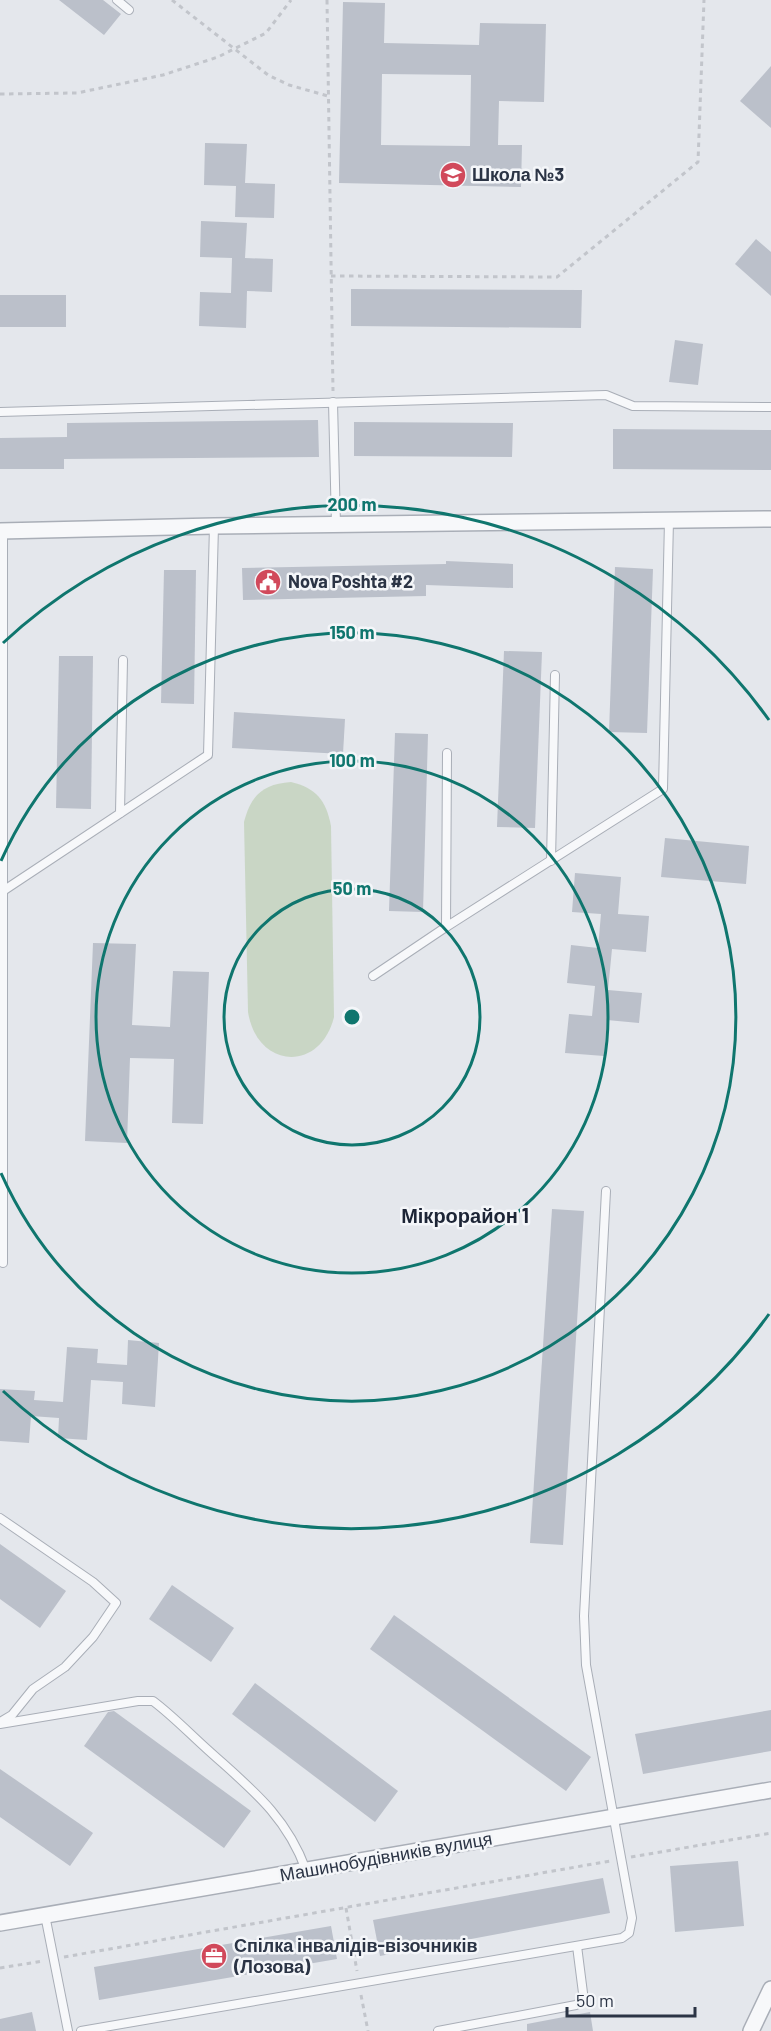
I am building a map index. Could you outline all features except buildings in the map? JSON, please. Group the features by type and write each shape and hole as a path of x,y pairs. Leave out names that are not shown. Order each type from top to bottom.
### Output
{"street":[{"path":"1,531 771,519"},
{"name":"Машинобудівників вулиця","path":"0,1923 771,1790"},
{"path":"750,2031 771,1989"}],"lane":[{"path":"117,0 129,10"},
{"path":"0,412 606,395 633,406 771,407"},
{"path":"333,402 336,525"},
{"path":"373,976 663,789 669,520"},
{"path":"3,891 208,755 214,526"},
{"path":"1,531 3,1263"},
{"path":"120,813 123,660"},
{"path":"551,861 555,675"},
{"path":"446,927 447,753"},
{"path":"81,2031 622,1938 629,1933 633,1918 586,1665 584,1616 606,1191"},
{"path":"0,1518 93,1582 116,1603 93,1637 65,1667 33,1689 12,1715 0,1723"},
{"path":"0,1723 138,1701 153,1701 259,1796 282,1822 298,1848 306,1870"},
{"path":"45,1915 68,2031"},
{"path":"438,2031 477,2027 576,2005 582,2001 583,1993 577,1946"}],"path":[{"path":"172,0 268,75 289,85 328,96"},
{"path":"0,94 77,93 163,75 218,57 266,33 291,0"},
{"path":"327,0 333,402"},
{"path":"331,276 557,277 698,162 704,0"},
{"path":"629,1858 771,1833"},
{"path":"58,1958 617,1860"},
{"path":"346,1908 357,1974"},
{"path":"0,1968 47,1960"},
{"path":"359,1985 368,2031"}],"green space":[{"path":"291,782 307,788 318,796 323,802 331,826 334,1017 327,1035 316,1048 303,1055 289,1057 275,1053 263,1045 254,1031 248,1012 244,822 250,805 260,793 273,785"}],"place":[{"name":"Школа №3","path":"453,175"},
{"name":"Nova Poshta #2","path":"268,582"},
{"name":"Спілка інвалідів-візочників (Лозова)","path":"214,1956"}],"district":[{"name":"Мікрорайон 1","path":"465,1216"}]}
